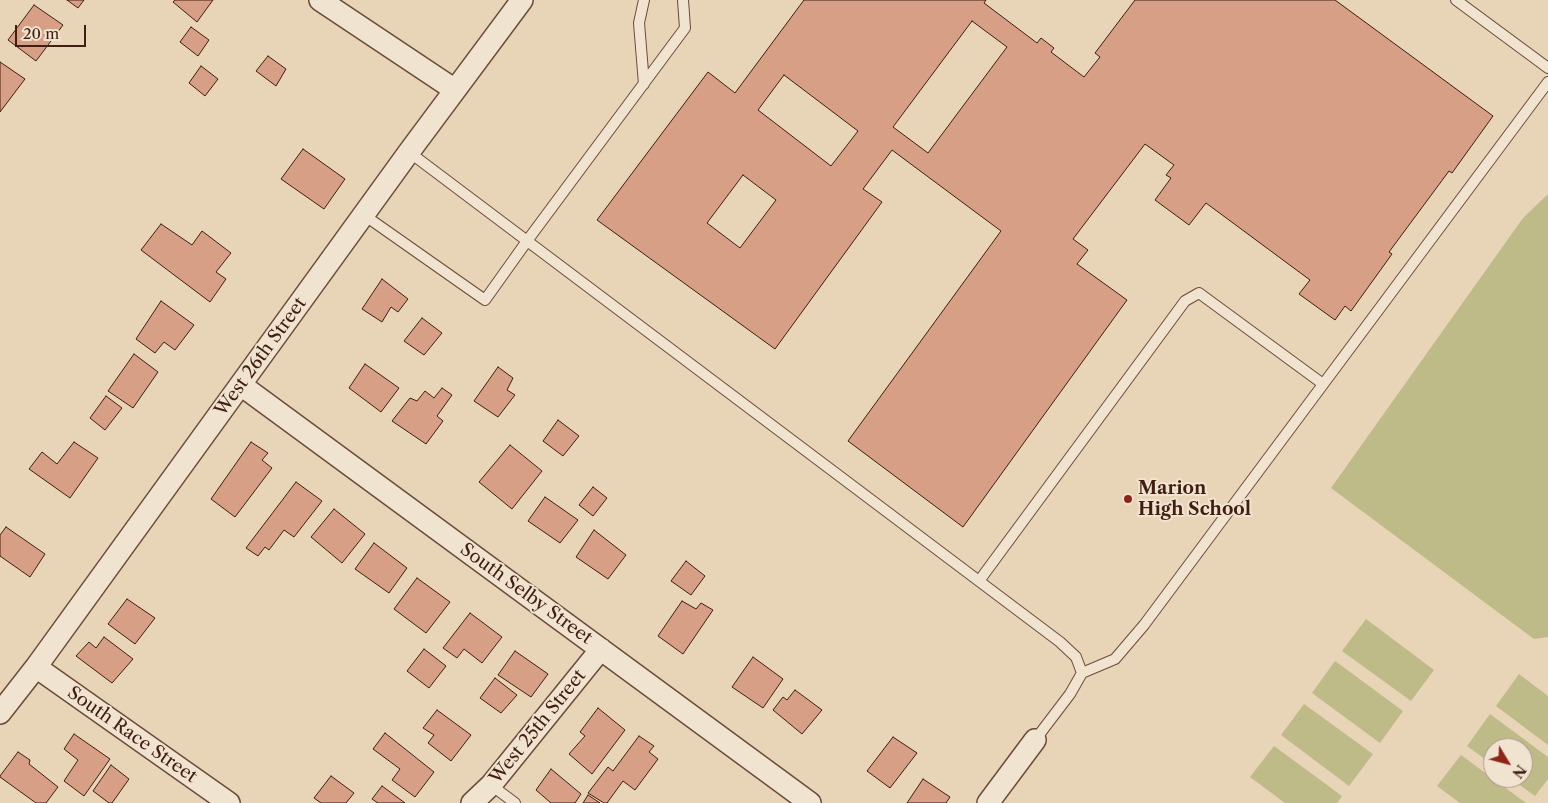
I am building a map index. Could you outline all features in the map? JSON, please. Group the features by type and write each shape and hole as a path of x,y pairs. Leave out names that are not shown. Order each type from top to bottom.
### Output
{"street":[{"path":"320,0 455,90"},
{"name":"West 26th Street","path":"0,713 36,667 409,152 522,0"},
{"name":"South Selby Street","path":"241,385 810,803"},
{"name":"West 25th Street","path":"472,803 491,785 601,649"},
{"name":"South Race Street","path":"36,667 229,803"},
{"path":"988,803 1035,740"}],"lane":[{"path":"644,0 639,23 644,84"},
{"path":"364,215 485,300 685,28 683,0"},
{"path":"1456,0 1548,68"},
{"path":"1035,740 1070,694 1082,673 1115,659 1144,626 1548,82"},
{"path":"409,152 1060,642 1076,658 1082,673"},
{"path":"979,581 1185,301 1199,293 1323,384"},
{"path":"491,785 515,803"}],"shaded area":[{"path":"1548,195 1548,637 1534,639 1331,488 1523,218"},
{"path":"1366,619 1434,670 1411,701 1342,651"},
{"path":"1335,661 1403,711 1380,743 1312,693"},
{"path":"1519,674 1548,696 1548,745 1496,706"},
{"path":"1304,704 1373,754 1349,786 1281,735"},
{"path":"1490,714 1522,738 1483,738 1483,758 1467,746"},
{"path":"1274,746 1342,796 1337,803 1285,803 1250,777"},
{"path":"1533,746 1548,757 1548,779 1535,796 1524,788 1533,788"},
{"path":"1461,755 1483,771 1483,788 1506,788 1526,803 1460,803 1437,786"}],"building":[{"path":"67,0 84,0 78,8"},
{"path":"175,0 213,0 197,22 173,2"},
{"path":"804,0 986,0 984,3 1037,43 1041,38 1054,48 1051,52 1084,77 1100,57 1095,53 1135,0 1335,0 1493,116 1452,173 1449,171 1389,252 1392,254 1351,311 1345,306 1335,320 1299,294 1310,280 1206,203 1189,225 1155,200 1171,178 1166,175 1174,165 1145,144 1073,239 1088,250 1077,264 1127,300 963,527 848,441 1001,231 892,150 863,189 882,202 775,349 597,220 708,72 735,93","holes":["972,21 1007,47 928,153 893,127","784,75 858,131 831,166 758,110","743,175 776,200 740,248 707,223"]},
{"path":"34,5 63,25 36,61 8,40"},
{"path":"191,27 209,40 198,56 180,42"},
{"path":"268,56 286,69 276,86 256,71"},
{"path":"0,62 25,79 0,112"},
{"path":"201,66 218,79 205,96 189,83"},
{"path":"303,149 345,179 324,209 281,179"},
{"path":"161,224 192,245 202,231 231,253 216,272 226,279 210,302 141,250"},
{"path":"382,279 408,299 398,312 391,307 382,322 362,309"},
{"path":"161,301 194,325 175,350 164,342 155,353 136,339"},
{"path":"422,318 442,333 424,355 404,341"},
{"path":"134,354 158,372 133,408 108,391"},
{"path":"365,364 399,388 381,412 349,388"},
{"path":"498,367 513,378 507,390 515,395 498,417 474,401"},
{"path":"442,388 452,395 437,416 443,421 426,444 392,421 410,398 417,401 425,391 434,398"},
{"path":"106,396 122,408 105,430 90,418"},
{"path":"558,420 579,436 563,456 543,441"},
{"path":"74,442 98,458 70,498 29,469 42,452 57,464"},
{"path":"251,442 268,453 262,460 272,468 235,517 211,499"},
{"path":"510,445 542,471 512,509 479,482"},
{"path":"296,482 322,501 294,537 284,530 269,550 265,547 258,556 246,548"},
{"path":"593,487 607,498 593,516 579,505"},
{"path":"545,497 578,520 560,543 528,521"},
{"path":"334,509 365,534 342,563 311,537"},
{"path":"6,527 45,554 30,577 0,556 0,535"},
{"path":"594,530 626,555 608,579 576,557"},
{"path":"374,543 407,568 389,593 355,569"},
{"path":"686,561 705,576 691,595 671,581"},
{"path":"417,578 450,602 426,633 394,609"},
{"path":"127,599 155,618 135,644 108,624"},
{"path":"682,601 696,609 701,603 713,610 683,654 658,636"},
{"path":"470,613 502,637 482,663 464,649 457,658 443,648"},
{"path":"104,637 133,659 112,683 76,656 89,642 96,648"},
{"path":"424,649 446,666 429,688 407,671"},
{"path":"515,651 548,674 531,697 498,675"},
{"path":"753,657 783,679 763,708 732,687"},
{"path":"495,678 517,695 501,713 480,698"},
{"path":"795,690 822,710 802,734 773,710 783,697 787,700"},
{"path":"598,708 625,730 592,774 569,754 585,736 580,732"},
{"path":"437,710 471,735 451,761 428,743 434,735 423,728"},
{"path":"385,733 434,772 415,797 392,780 400,769 373,749"},
{"path":"74,734 110,759 84,796 64,781 78,760 64,749"},
{"path":"639,736 654,746 649,752 658,759 635,790 623,781 607,803 588,793 608,767 613,771"},
{"path":"893,737 917,753 890,788 867,771"},
{"path":"18,752 30,760 29,764 58,787 46,803 36,803 0,777"},
{"path":"111,765 129,779 112,803 109,803 93,791"},
{"path":"551,769 581,794 575,803 551,803 536,790"},
{"path":"331,776 354,793 346,803 321,803 314,798"},
{"path":"923,779 950,797 946,803 907,803"},
{"path":"382,786 405,803 378,803 372,799"},
{"path":"588,795 600,803 583,803"}],"place":[{"name":"Marion High School","path":"1128,499"}]}
